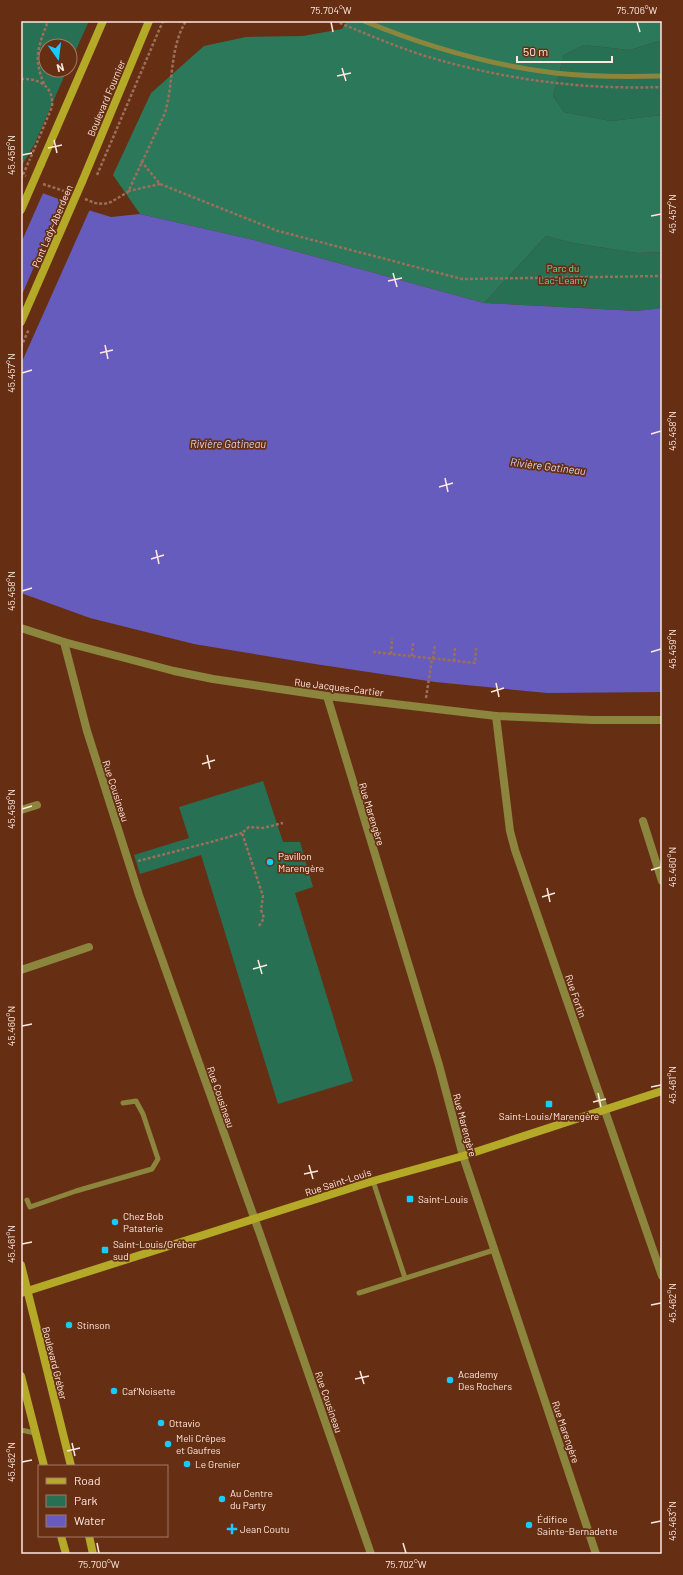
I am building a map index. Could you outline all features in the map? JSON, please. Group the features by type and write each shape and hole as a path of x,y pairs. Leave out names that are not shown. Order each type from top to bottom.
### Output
{"main road":[{"path":"21,210 103,21"},
{"name":"Boulevard Fournier","path":"82,182 149,21"},
{"name":"Pont Lady-Aberdeen","path":"21,322 82,182"},
{"name":"Rue Saint-Louis","path":"24,1292 373,1181 463,1156 662,1091"},
{"name":"Boulevard Gréber","path":"21,1265 24,1292 71,1465"},
{"path":"21,1376 44,1465"},
{"path":"61,1537 66,1554"},
{"path":"89,1537 93,1554"}],"street":[{"name":"Rue Jacques-Cartier","path":"21,628 64,642 174,671 213,679 327,696 496,716 592,720 662,720"},
{"name":"Rue Cousineau","path":"64,642 87,731 129,863 371,1554"},
{"name":"Rue Marengère","path":"327,696 439,1065 463,1156 596,1554"},
{"name":"Rue Fortin","path":"496,716 510,831 515,850 662,1276"},
{"path":"21,810 37,805"},
{"path":"643,821 662,881"},
{"path":"21,970 89,947"}],"lane":[{"path":"364,21 433,46 477,58 520,67 589,76 662,76"},
{"path":"26,1200 30,1207 76,1191 152,1169 158,1159 143,1114 136,1101 123,1103"},
{"path":"373,1181 405,1278"},
{"path":"359,1293 494,1250"},
{"path":"21,1430 35,1433"}],"path":[{"path":"21,179 52,107 53,98 50,90 44,84 38,64 38,50 48,21"},
{"path":"95,180 163,21"},
{"path":"160,184 128,192 141,161 160,126 165,113 174,56 179,35 186,21"},
{"path":"21,79 27,79 44,84"},
{"path":"141,161 160,184 278,231 462,279 662,276"},
{"path":"391,654 392,638"},
{"path":"412,656 413,642"},
{"path":"429,681 435,644"},
{"path":"454,661 456,646"},
{"path":"372,652 475,663 476,648"},
{"path":"129,863 242,833 249,827 263,828 283,823"},
{"path":"242,833 262,896 261,910 264,918 259,926"}],"green space":[{"path":"21,21 89,21 78,45 78,38 38,38 38,78 63,78 34,145 21,167"},
{"path":"347,21 662,21 662,40 630,50 584,45 564,55 553,96 564,112 611,121 662,115 662,252 637,253 573,243 546,236 484,303 254,240 140,214 113,175 151,93 204,46 246,37 303,36 342,29"},
{"path":"662,40 662,115 611,121 564,112 553,96 564,55 584,45 630,50"},
{"name":"Parc du Lac-Leamy","path":"546,236 573,243 637,253 662,252 662,308 638,311 484,303"},
{"path":"263,781 283,842 300,842 313,887 295,893 353,1081 278,1104 201,855 140,874 134,855 189,838 179,807"}],"water":[{"name":"Rivière Gatineau","path":"21,185 111,217 140,214 254,240 484,303 637,311 662,308 662,692 547,693 435,682 315,664 194,644 90,618 21,593"}],"pier":[{"path":"21,183 44,191 21,243"},
{"path":"63,199 90,209 21,364 21,297"}],"place":[{"name":"Pavillon Marengère","path":"270,862"},
{"name":"Saint-Louis/Marengère","path":"549,1104"},
{"name":"Saint-Louis","path":"410,1199"},
{"name":"Chez Bob Pataterie","path":"115,1222"},
{"name":"Saint-Louis/Gréber sud","path":"105,1250"},
{"name":"Stinson","path":"69,1325"},
{"name":"Academy Des Rochers","path":"450,1380"},
{"name":"Caf'Noisette","path":"114,1391"},
{"name":"Ottavio","path":"161,1423"},
{"name":"Meli Crêpes et Gaufres","path":"168,1444"},
{"name":"Le Grenier","path":"187,1464"},
{"name":"Au Centre du Party","path":"222,1499"},
{"name":"Édifice Sainte-Bernadette","path":"529,1525"},
{"name":"Jean Coutu","path":"232,1529"}]}
